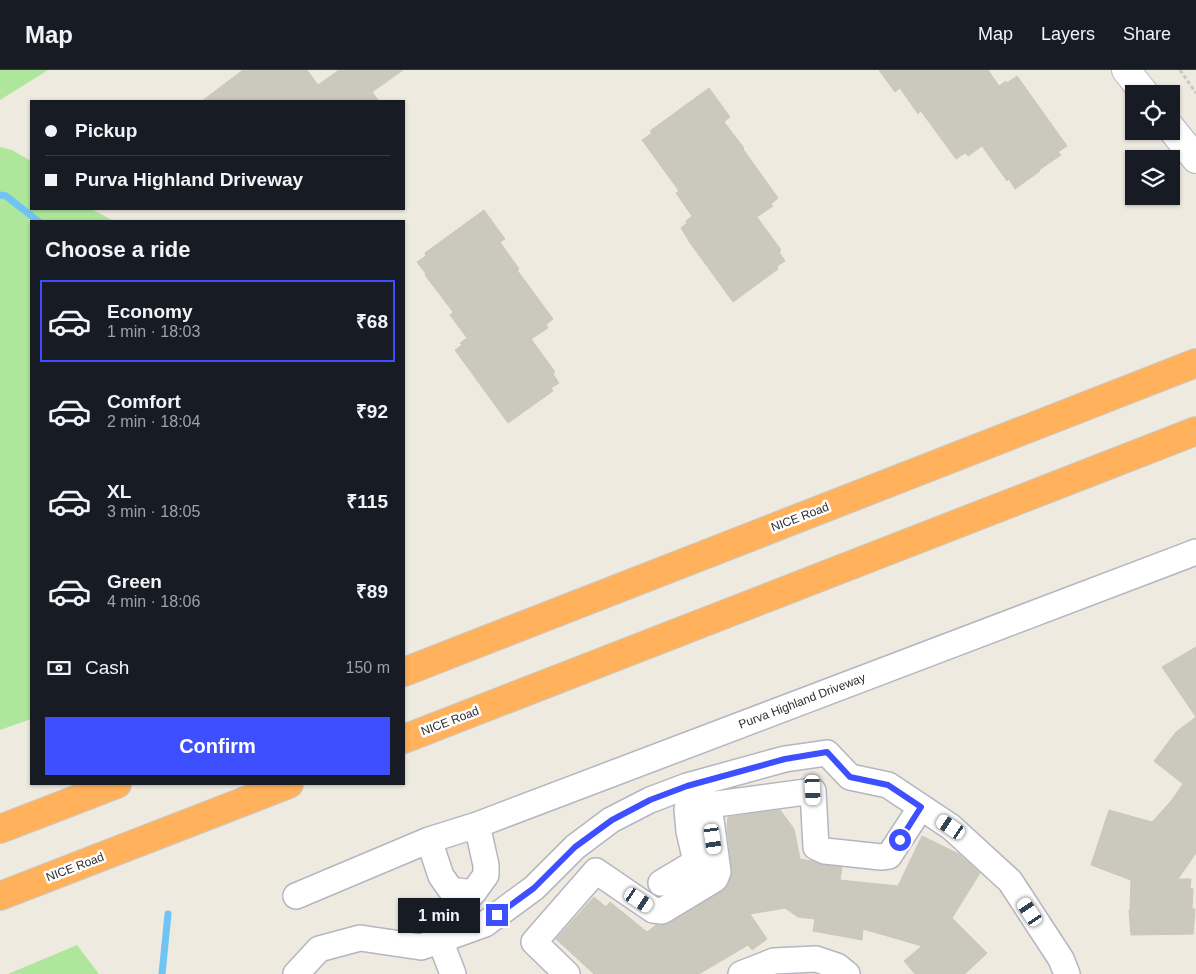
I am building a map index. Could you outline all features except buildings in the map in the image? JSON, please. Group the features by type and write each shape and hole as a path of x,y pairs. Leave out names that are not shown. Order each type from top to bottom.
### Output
{"highway":[{"name":"NICE Road","path":"405,672 1196,363"},
{"name":"NICE Road","path":"405,739 1196,431"},
{"path":"0,829 114,785"},
{"name":"NICE Road","path":"0,896 286,785"}],"street":[{"path":"1126,70 1138,85"},
{"path":"1180,139 1196,159"},
{"name":"Purva Highland Driveway","path":"296,896 429,840 477,824 1196,552"},
{"path":"296,974 319,950 360,938 421,947 484,924 534,888 575,847 612,820 650,800 687,786 776,761 827,752 850,777 888,785 951,827 1010,881 1061,959 1067,974"},
{"path":"661,883 696,862 689,830 687,809 813,790 816,847 825,851 881,857 889,856 921,807"},
{"path":"567,974 534,942 596,871 653,910 662,911 715,879 718,872 709,805"},
{"path":"473,892 486,875 486,865 477,824"},
{"path":"429,840 441,876 451,890 473,892"},
{"path":"473,892 484,924"},
{"path":"440,940 453,974"},
{"path":"741,974 774,961 816,959 837,966 847,974"}],"path":[{"path":"1180,70 1196,92"}],"green space":[{"path":"0,70 48,70 0,100"},
{"path":"0,147 12,150 30,160 30,210 93,210 112,220 30,220 30,719 0,730"},
{"path":"77,945 99,974 8,974"}],"waterway":[{"path":"0,195 6,196 37,220"},
{"path":"162,974 168,914"}],"route":[{"path":"497,915 534,888 575,847 612,820 650,800 687,786 785,759 827,752 850,777 888,785 921,807 900,840"}]}
